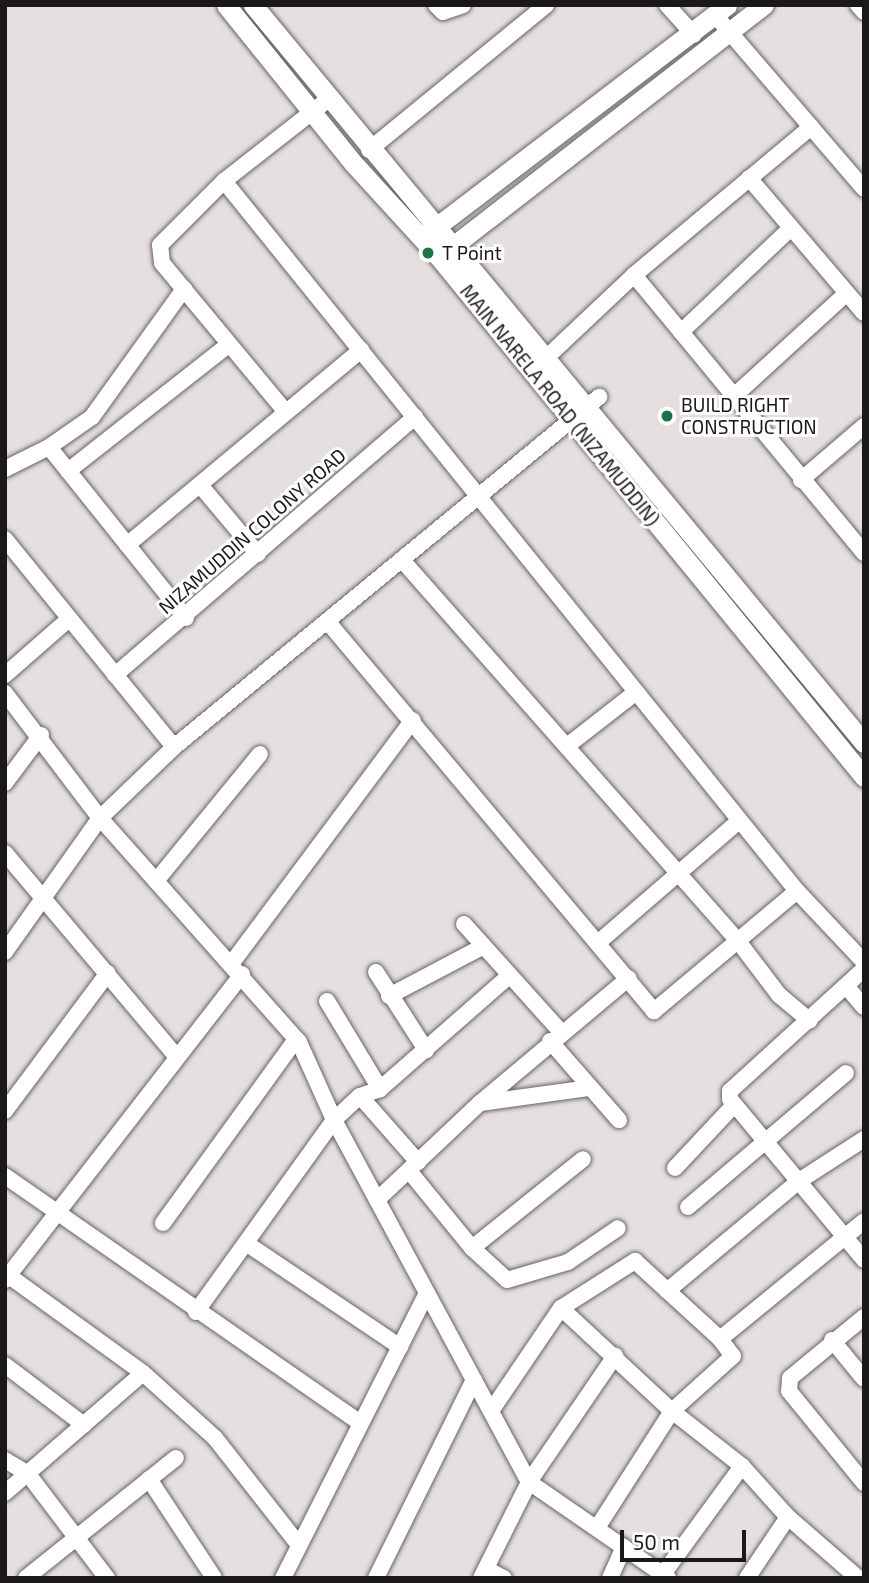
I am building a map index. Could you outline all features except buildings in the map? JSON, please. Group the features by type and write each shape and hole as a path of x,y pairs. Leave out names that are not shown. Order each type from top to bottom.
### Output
{"street":[{"name":"MAIN NARELA ROAD (NIZAMUDDIN)","path":"226,5 314,109 354,164 430,232"},
{"name":"MAIN NARELA ROAD (NIZAMUDDIN)","path":"253,5 331,97 430,232 546,358 593,402 864,743"},
{"path":"436,5 443,12 463,5"},
{"path":"369,150 546,5"},
{"path":"667,5 694,34"},
{"path":"447,251 764,5"},
{"path":"858,5 864,12"},
{"path":"430,232 694,34 721,10 730,33 864,189"},
{"path":"285,411 162,262 160,245 224,181 331,97"},
{"path":"546,358 634,275 811,127"},
{"path":"749,178 864,313"},
{"path":"224,181 796,891 864,962"},
{"path":"681,332 791,228"},
{"name":"MAIN NARELA ROAD (NIZAMUDDIN)","path":"447,251 573,421 864,777"},
{"path":"634,275 801,480 863,551"},
{"path":"5,469 49,447 92,418 184,289"},
{"path":"733,397 847,293"},
{"path":"68,471 228,345"},
{"path":"127,545 361,350"},
{"path":"5,952 100,818 174,747 593,402"},
{"name":"NIZAMUDDIN COLONY ROAD","path":"115,675 186,618 415,417"},
{"path":"801,480 864,426"},
{"path":"49,447 186,618"},
{"path":"200,485 258,554"},
{"path":"5,539 174,747"},
{"path":"402,560 681,875 738,941 779,995 810,1021"},
{"path":"5,675 69,619"},
{"path":"327,621 600,942 654,1010 796,891"},
{"path":"567,747 636,692"},
{"path":"5,693 41,735 100,818 296,1039 334,1120 529,1482 666,1576 742,1466"},
{"path":"299,1545 215,1438 143,1373 6,1276 176,1056 413,720"},
{"path":"5,783 41,735"},
{"path":"156,881 260,754"},
{"path":"600,942 681,875 739,821"},
{"path":"5,853 176,1056"},
{"path":"464,924 509,976 556,1037 590,1088 619,1120"},
{"path":"389,996 484,946"},
{"path":"864,970 730,1091 734,1105 864,1260"},
{"path":"376,972 426,1050"},
{"path":"5,1111 108,973"},
{"path":"197,1312 334,1120 360,1097 380,1089 509,976"},
{"path":"377,1200 480,1102 629,978"},
{"path":"847,987 864,1007"},
{"path":"327,1001 380,1089"},
{"path":"163,1223 296,1039"},
{"path":"688,1207 762,1140 846,1073"},
{"path":"480,1102 590,1088"},
{"path":"360,1097 472,1248 507,1280 568,1262 618,1228"},
{"path":"676,1168 734,1105"},
{"path":"667,1291 799,1181 864,1139"},
{"path":"472,1248 583,1159"},
{"path":"5,1176 197,1312 361,1423"},
{"path":"720,1339 864,1221"},
{"path":"246,1243 400,1347"},
{"path":"491,1411 561,1308 635,1261 720,1339 733,1356 673,1411 597,1528"},
{"path":"283,1578 427,1293"},
{"path":"561,1308 673,1411 742,1466 788,1517 849,1574"},
{"path":"864,1317 832,1340 790,1378 789,1391 864,1483"},
{"path":"832,1340 864,1379"},
{"path":"504,1578 484,1573 529,1482 615,1356"},
{"path":"5,1365 84,1425"},
{"path":"5,1493 143,1373"},
{"path":"376,1578 474,1380"},
{"path":"26,1578 77,1534 176,1458"},
{"path":"5,1460 28,1474 77,1534 107,1578"},
{"path":"149,1479 214,1578"},
{"path":"747,1578 788,1517"},
{"path":"610,1578 624,1547"}],"place":[{"name":"T Point","path":"428,253"},
{"name":"BUILD RIGHT CONSTRUCTION","path":"667,416"}]}
